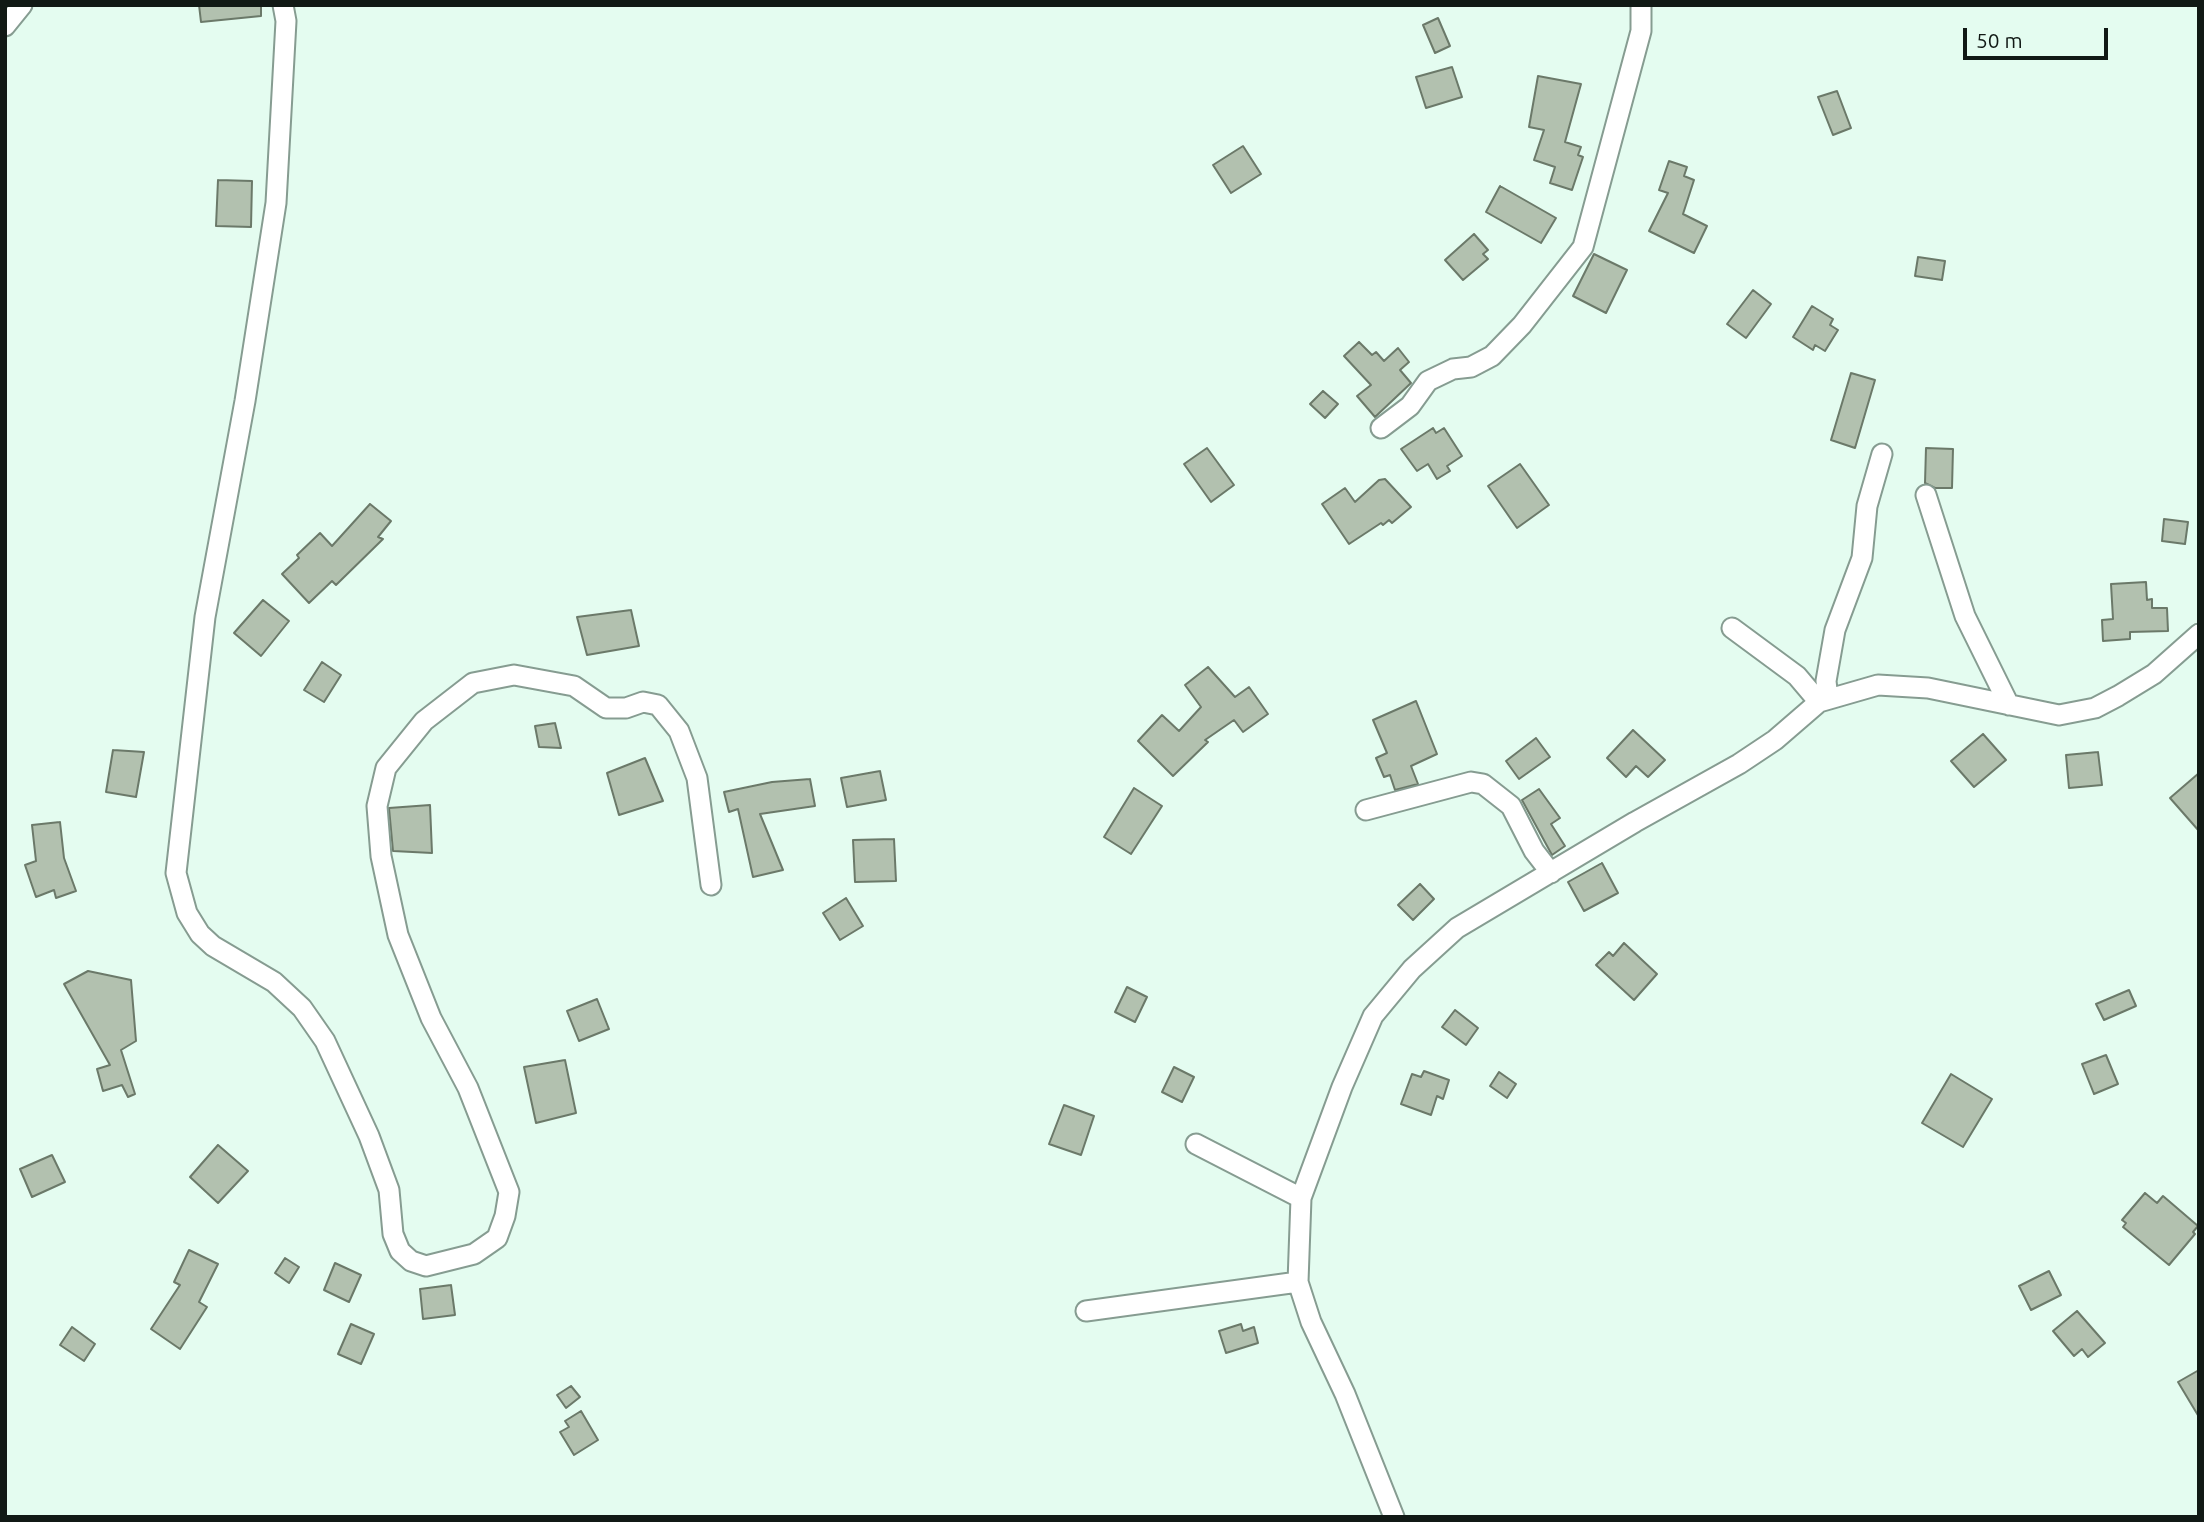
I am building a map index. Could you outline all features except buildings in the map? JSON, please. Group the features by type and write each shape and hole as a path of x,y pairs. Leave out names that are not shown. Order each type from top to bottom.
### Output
{"street":[{"path":"5,26 22,5"},
{"path":"283,5 286,21 276,203 245,401 205,617 176,873 187,913 200,933 213,946 274,982 302,1008 325,1041 369,1136 385,1179 393,1234 400,1251 411,1261 426,1266 474,1254 497,1238 505,1216 509,1192 468,1088 431,1018 398,935 381,856 377,806 386,768 424,721 473,683 514,675 574,686 606,708 626,708 643,702 658,705 679,731 696,778 711,885"},
{"path":"1381,428 1410,406 1428,381 1452,369 1471,367 1492,356 1522,325 1583,247 1642,31 1641,5"},
{"path":"1824,700 1835,630 1862,558 1867,506 1882,454"},
{"path":"1926,495 1965,616 2009,705"},
{"path":"1732,628 1797,676 1824,700"},
{"path":"1394,1517 1345,1394 1311,1322 1298,1282 1301,1198 1342,1087 1373,1016 1412,969 1457,928 1739,764 1775,740 1824,700 1878,685 1928,688 2059,715 2095,708 2154,674 2199,634"},
{"path":"1366,810 1471,782 1483,784 1511,806 1534,851 1551,873"},
{"path":"1196,1144 1301,1198"},
{"path":"1086,1311 1298,1282"}]}
